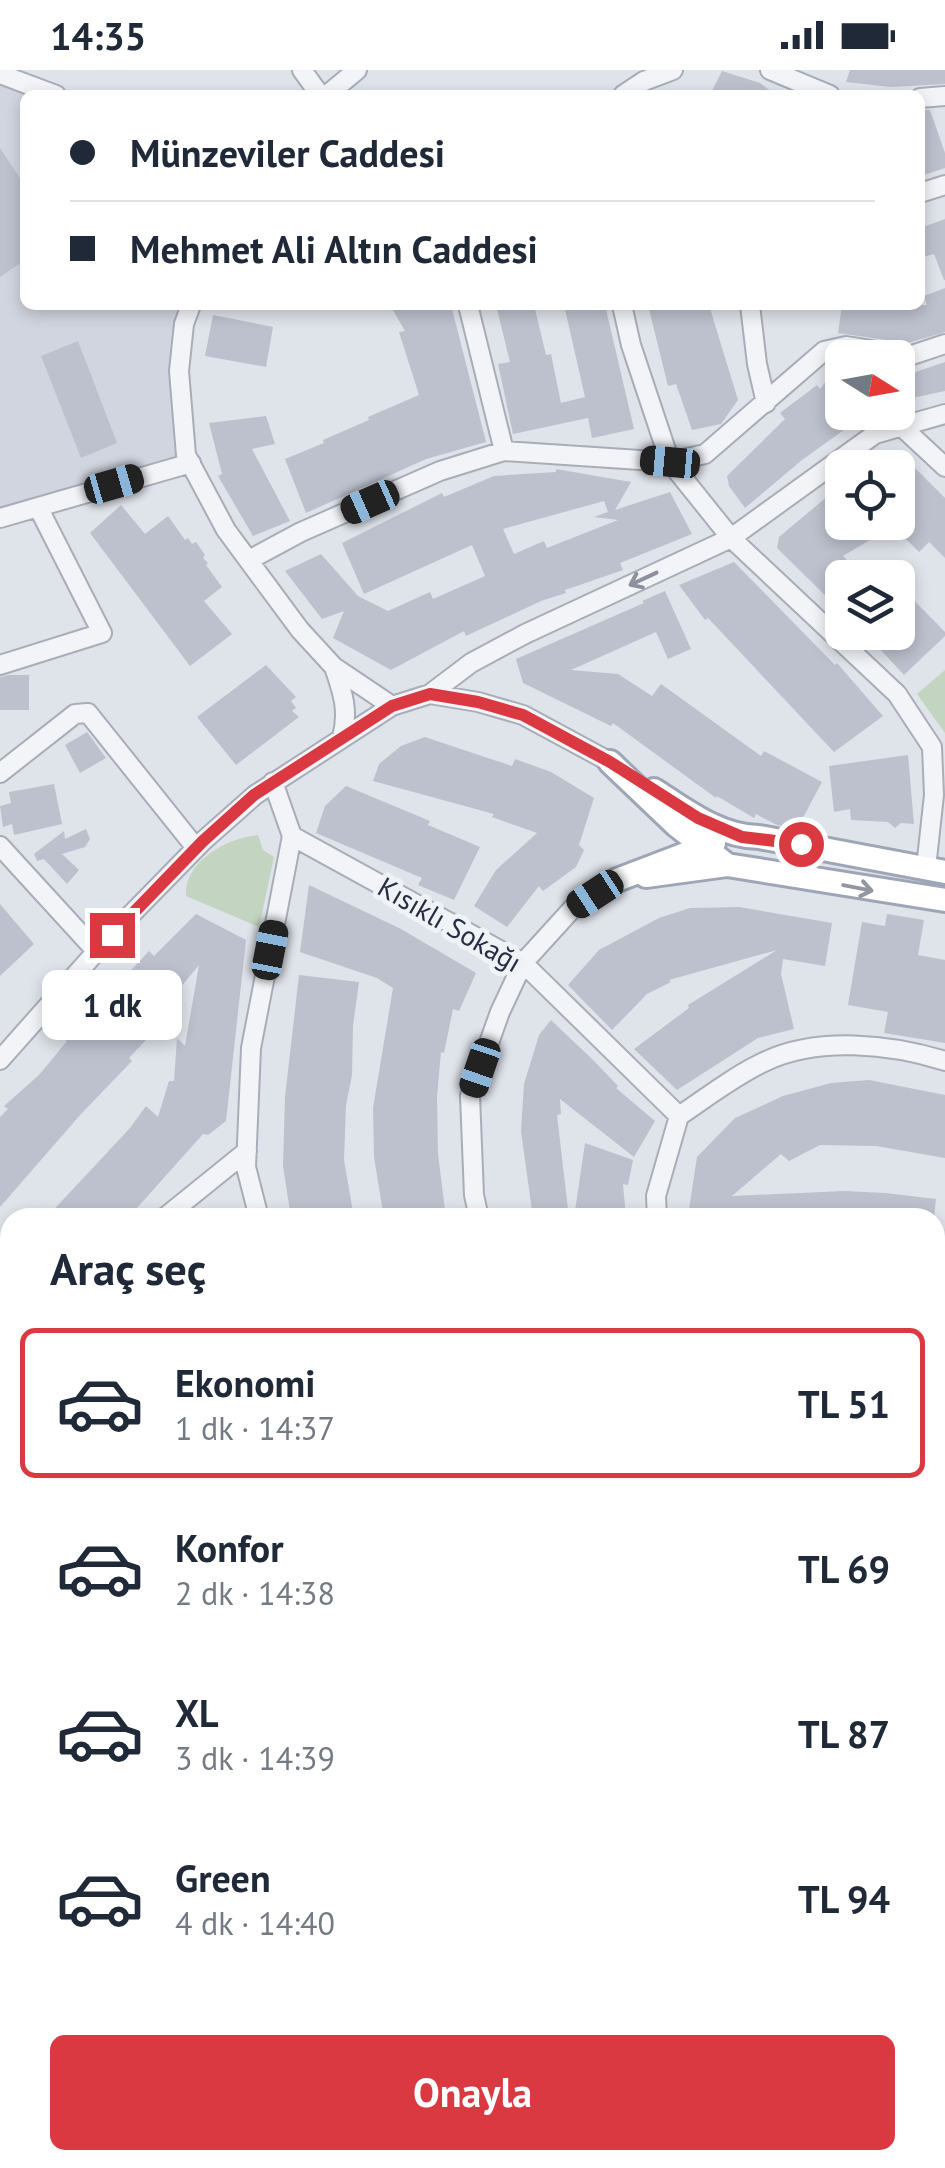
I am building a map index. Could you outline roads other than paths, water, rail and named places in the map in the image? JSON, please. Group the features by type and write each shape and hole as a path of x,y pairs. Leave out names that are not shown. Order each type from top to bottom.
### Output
{"main road":[{"path":"610,762 698,818 742,837"},
{"path":"610,762 676,825 727,865"},
{"path":"662,860 676,841 676,825"},
{"path":"617,880 701,846 742,837 936,870"},
{"path":"727,865 742,837"},
{"path":"617,880 727,865 945,900"}],"street":[{"path":"302,70 319,90"},
{"path":"330,90 358,70"},
{"path":"630,90 672,70"},
{"path":"770,70 818,90"},
{"path":"0,71 44,90"},
{"path":"188,310 179,371 186,454 226,530 300,630 334,666 392,706"},
{"path":"469,310 504,451"},
{"path":"623,310 670,462 731,538 898,694 932,746 936,870"},
{"path":"751,310 766,403"},
{"path":"249,560 440,471 504,451 670,462 705,454 824,351 846,346 909,356 945,344"},
{"path":"915,424 945,414"},
{"path":"0,1060 196,848 273,782 392,706 430,694 470,663 731,538 875,434 893,430"},
{"path":"904,430 945,467"},
{"path":"0,518 191,462"},
{"path":"0,665 102,633 38,507"},
{"path":"334,666 345,698 347,719 342,738"},
{"path":"430,694 523,715 610,762"},
{"path":"0,774 75,714 88,713 196,848"},
{"path":"256,1208 246,1168 251,1048 292,836 273,782"},
{"name":"Kısıklı Sokağı","path":"292,836 523,963 679,1116"},
{"path":"0,846 96,952"},
{"path":"476,1208 470,1096 500,1012 523,963 573,908 617,880"},
{"path":"657,1208 656,1196 679,1116 766,1061 812,1047 881,1047 945,1062"},
{"path":"176,1208 247,1151"}]}
